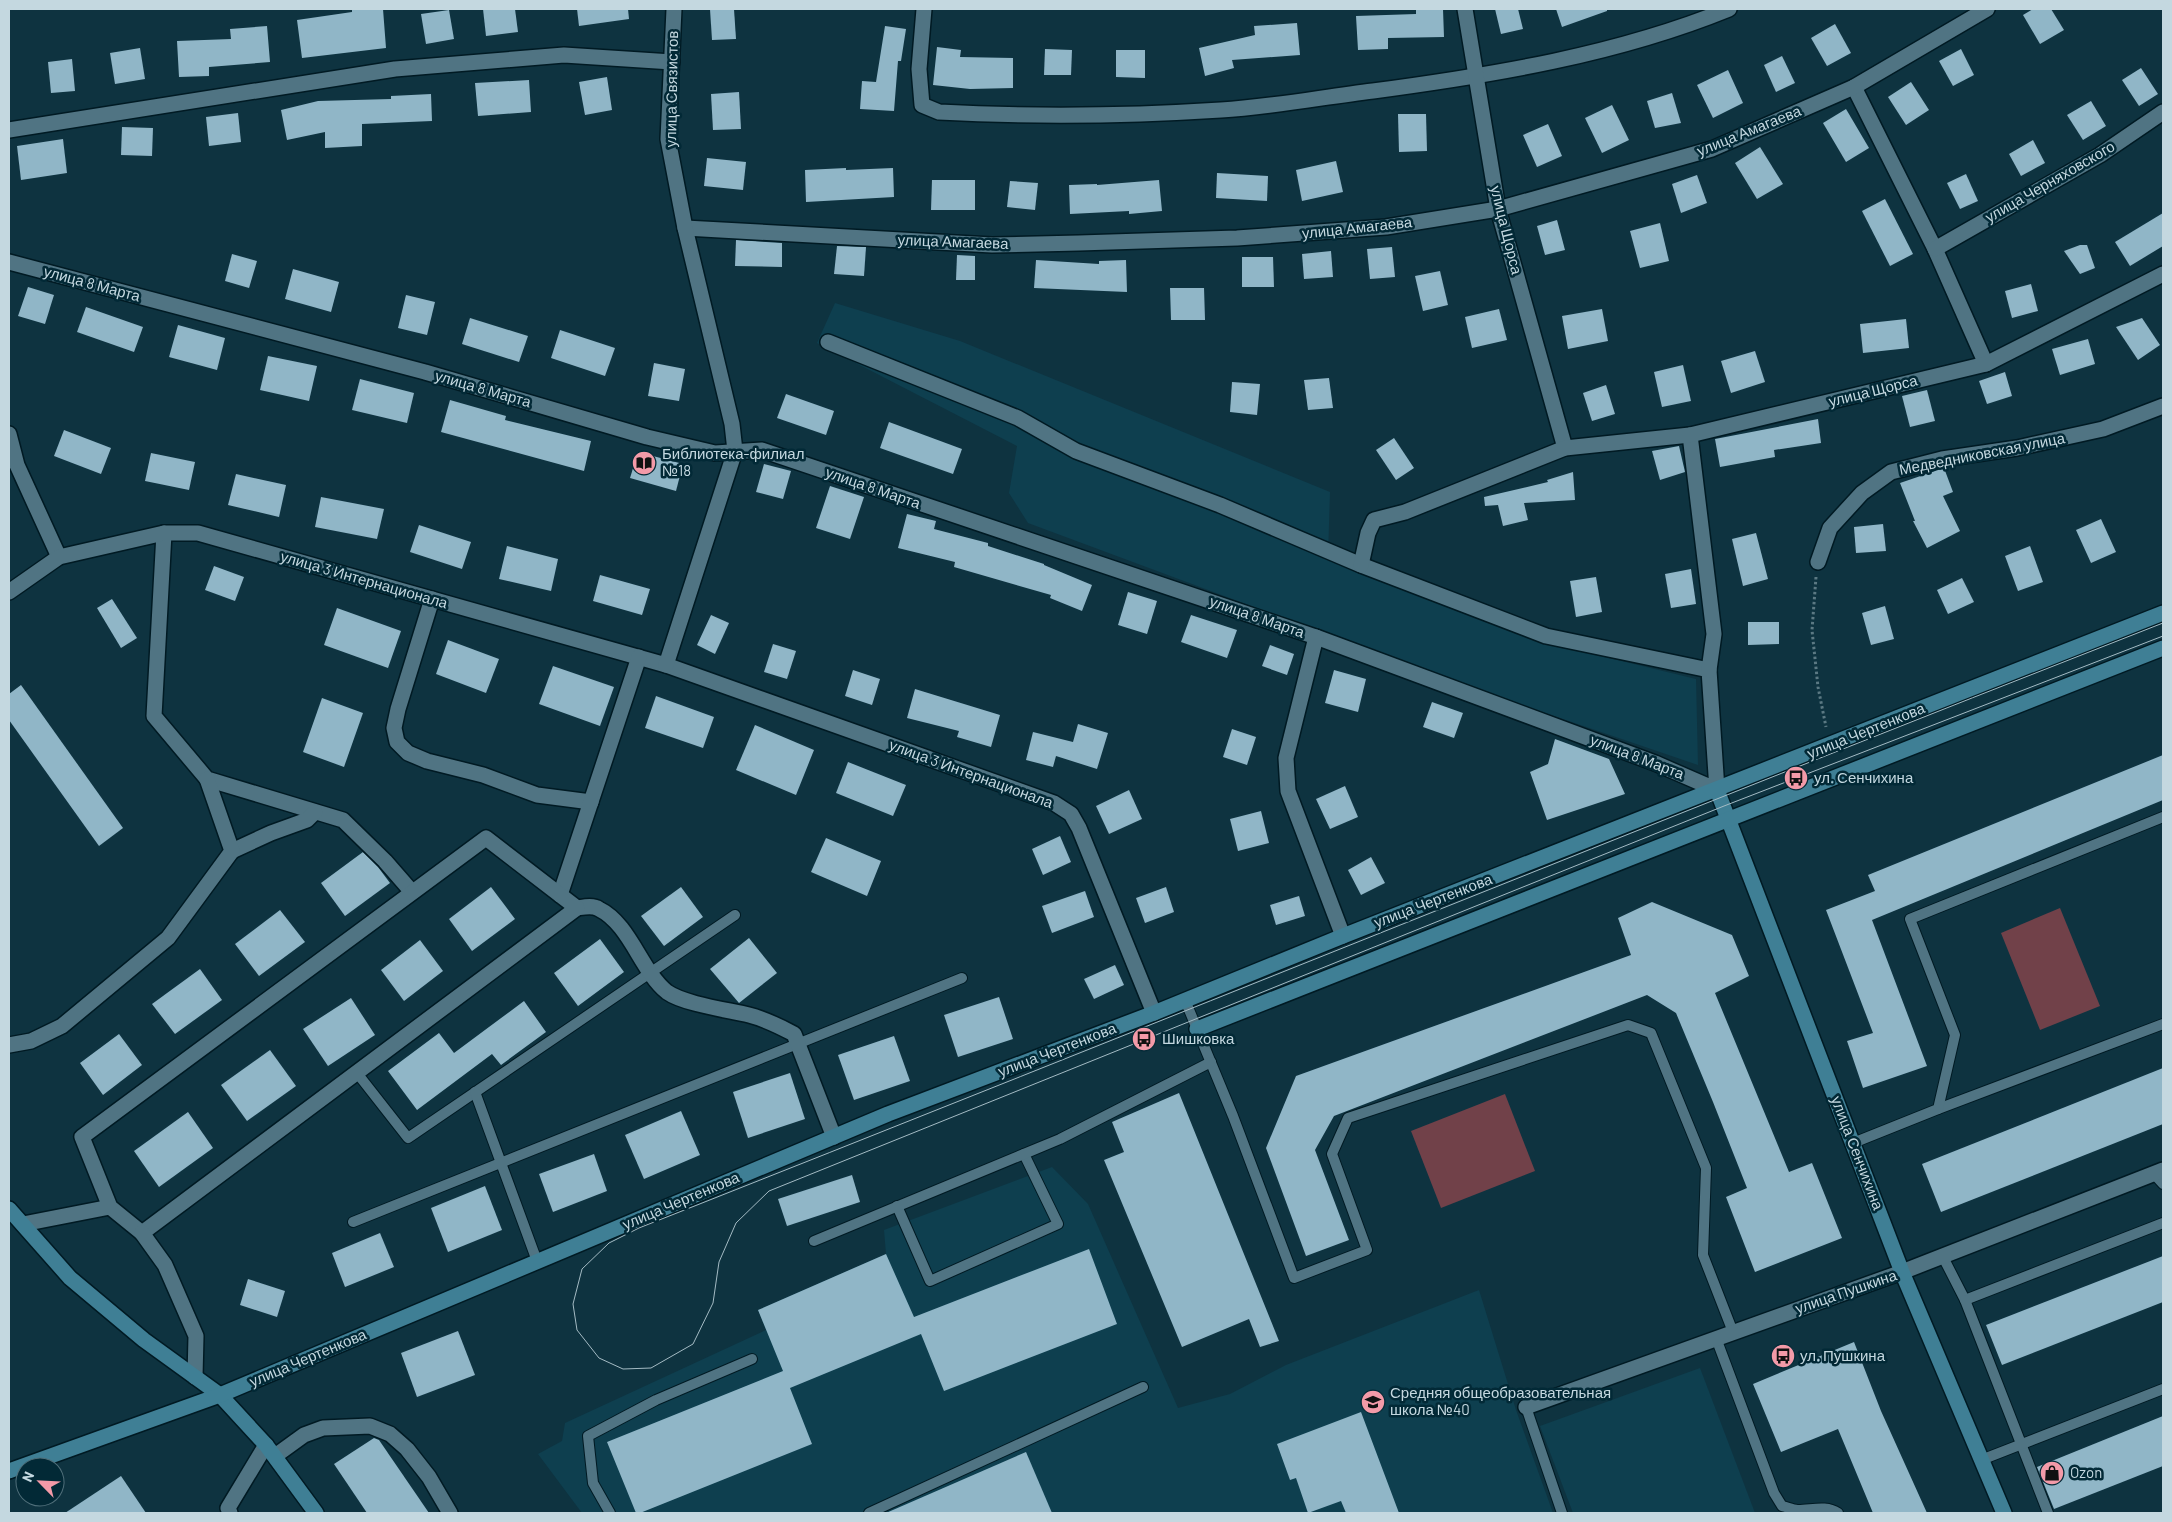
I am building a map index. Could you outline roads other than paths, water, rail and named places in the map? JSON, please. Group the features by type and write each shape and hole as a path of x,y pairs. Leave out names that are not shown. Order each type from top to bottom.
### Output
{"street":[{"name":"улица Связистов","path":"674,9 668,139 685,228 732,424 735,451"},
{"path":"924,9 919,68 922,105 939,112 1082,116 1223,110 1475,78 1616,46 1695,22 1729,9"},
{"name":"улица Щорса","path":"1465,9 1498,209 1565,448"},
{"name":"улица Амагаева","path":"685,228 992,245 1079,243 1237,238 1386,227 1498,209 1712,149 1854,87 1987,9"},
{"path":"9,130 395,68 564,55 672,62"},
{"path":"1854,87 1934,249 1986,364"},
{"name":"улица Черняховского","path":"1934,249 2100,155 2163,112"},
{"name":"улица 8 Марта","path":"9,262 425,372 647,437 715,453 762,450 1316,637 1654,763 1717,790"},
{"name":"улица Щорса","path":"1361,565 1368,533 1374,520 1404,512 1565,448 1690,435 1986,364 2163,274"},
{"path":"828,342 1018,418 1076,451 1220,505 1361,565 1546,636 1709,670"},
{"name":"Медведниковская улица","path":"1818,562 1830,528 1862,493 1891,472 1942,459 2017,448 2102,428 2163,406"},
{"path":"9,434 17,465 59,557 9,592"},
{"path":"1690,435 1714,634 1709,670 1717,790"},
{"path":"666,665 735,451"},
{"path":"164,533 154,716 207,779 232,851"},
{"name":"улица 3 Интернационала","path":"59,557 164,533 198,533 666,665 1054,803 1071,814 1154,1013"},
{"path":"432,599 398,709 394,728 397,742 408,753 421,758 483,775 537,795 591,802"},
{"name":"улица Чертенкова","path":"9,1471 220,1396 888,1114 1154,1013 1343,936 2163,613"},
{"path":"1316,637 1286,758 1288,791 1343,936"},
{"path":"1197,1029 2163,648"},
{"path":"560,895 639,657"},
{"path":"207,779 343,820 385,861 412,892"},
{"name":"улица Сенчихина","path":"1717,790 1902,1272 2004,1513"},
{"path":"9,1045 32,1042 62,1026 168,938 232,851 271,833 307,820 315,812"},
{"path":"195,1377 196,1336 165,1265 142,1233 110,1207 82,1137 486,838 577,908"},
{"path":"142,1233 577,908 598,908 606,914 622,930 651,972 668,992 705,1005 770,1021 794,1034 834,1137"},
{"name":"улица Пушкина","path":"1526,1407 1902,1272 2160,1176"},
{"path":"23,1224 110,1207"},
{"path":"9,1209 70,1278 144,1340 220,1396 270,1450 316,1513"},
{"path":"227,1512 270,1450 323,1428 370,1426 390,1434 407,1449 429,1477 450,1513"}],"lane":[{"path":"1938,1109 1955,1035 1910,919 2163,817"},
{"path":"357,1073 408,1138 734,915"},
{"path":"353,1222 962,978"},
{"path":"1185,1000 1211,1062 1294,1278 1367,1250 1332,1154 1348,1118 1628,1025 1651,1034 1706,1168 1703,1255 1733,1332"},
{"path":"1853,1143 2163,1024"},
{"path":"814,1241 1060,1139 1211,1062"},
{"path":"475,1092 538,1261"},
{"path":"897,1206 930,1280 1058,1224 1024,1154"},
{"path":"1965,1300 2163,1223"},
{"path":"1943,1256 1965,1300 2048,1513"},
{"path":"1716,1338 1774,1493 1782,1506 1796,1510 1816,1508 1833,1510 1838,1513"},
{"path":"610,1513 593,1484 588,1436 656,1400 752,1359"},
{"path":"869,1513 1143,1387"},
{"path":"1982,1460 2163,1389"},
{"path":"1526,1407 1562,1513"}],"tram line":[{"path":"2163,623 639,1228 609,1243 582,1269 573,1304 577,1330 599,1358 623,1369 651,1368 693,1344 713,1303 719,1262 736,1223 769,1191 1724,806 2163,636"}],"place":[{"name":"Библиотека-филиал №18","path":"644,463"},
{"name":"ул. Сенчихина","path":"1796,778"},
{"name":"Шишковка","path":"1144,1039"},
{"name":"ул. Пушкина","path":"1783,1356"},
{"name":"Средняя общеобразовательная школа №40","path":"1373,1402"},
{"name":"Ozon","path":"2052,1473"}]}
